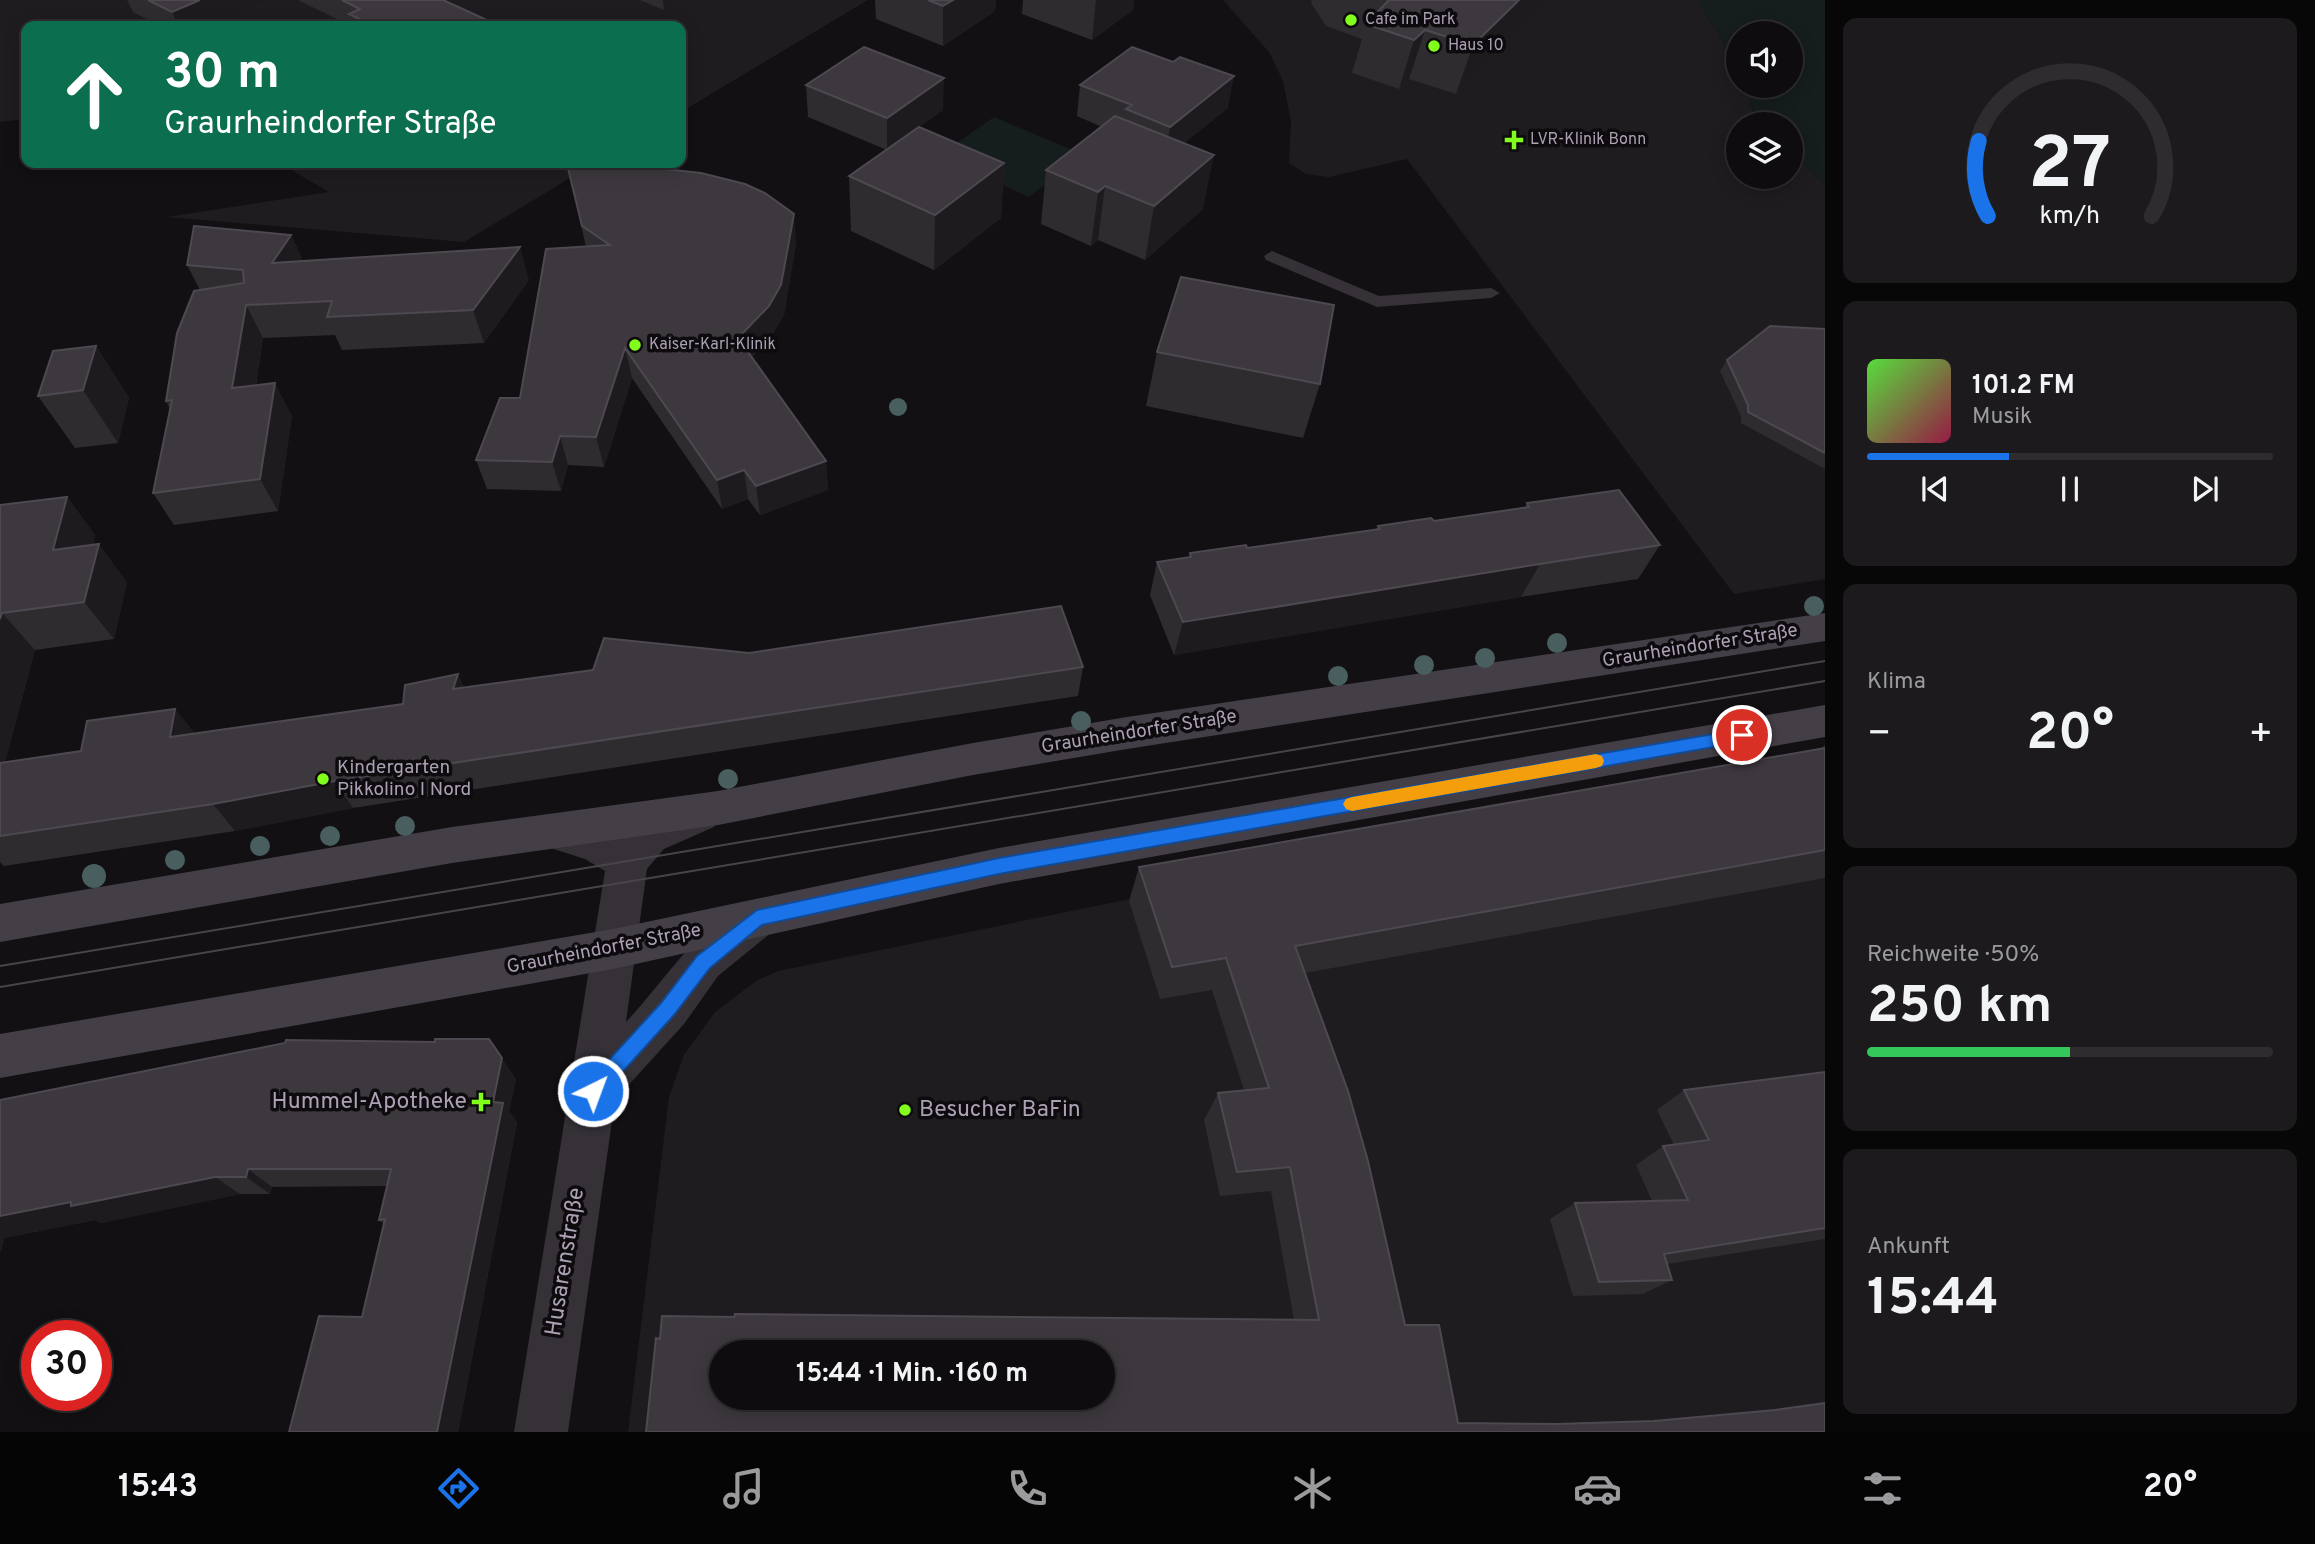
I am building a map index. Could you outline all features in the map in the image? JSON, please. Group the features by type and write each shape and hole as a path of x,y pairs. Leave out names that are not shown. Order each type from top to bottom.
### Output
{"main road":[{"name":"Graurheindorfer Straße","path":"0,923 452,845 718,808 973,759 1127,733 1825,627"},
{"name":"Graurheindorfer Straße","path":"0,1056 447,980 613,948 999,866 1825,721"}],"street":[{"name":"Husarenstraße","path":"541,1432 627,863 649,836 718,808"},
{"path":"552,832 596,844 627,863"},
{"path":"593,1091 668,1009 703,962 757,918"}],"lane":[{"path":"1272,256 1377,302 1492,293"}],"shaded area":[{"path":"0,0 868,0 686,109 686,21 21,21 21,120 0,122"},
{"path":"1223,0 1698,0 1726,47 1726,98 1750,98 1753,112 1726,112 1726,189 1803,189 1803,164 1825,186 1825,579 1734,594 1407,159 1329,177 1306,174 1289,163 1291,121 1283,81 1269,52"},
{"path":"1698,0 1825,0 1825,186 1803,164 1803,112 1753,112 1750,98 1803,98 1803,21 1726,21 1726,47"},
{"path":"994,117 1084,155 1029,197 938,156"},
{"path":"288,168 587,168 464,242 167,217 329,192"},
{"path":"1825,779 1825,1432 628,1432 669,1097 684,1055 715,1012 756,981 778,971 1120,901"}],"building":[{"path":"148,0 200,0 172,12"},
{"path":"342,0 443,0 489,21 363,21 349,14 360,9"},
{"path":"928,0 953,0 943,6"},
{"path":"1389,0 1519,0 1473,45 1425,30 1414,40 1366,24"},
{"path":"864,47 944,78 887,118 806,85"},
{"path":"1132,47 1173,62 1180,57 1234,76 1170,127 1126,109 1132,105 1080,85"},
{"path":"1115,116 1214,155 1154,206 1105,186 1098,192 1046,170"},
{"path":"919,127 1004,163 935,215 849,176"},
{"name":"Kaiser-Karl-Klinik","path":"568,168 665,168 701,173 745,184 765,193 794,214 781,285 769,306 738,338 826,461 756,486 744,470 717,480 625,348 596,437 560,436 552,462 476,460 500,398 520,398 546,249 610,245 582,226"},
{"path":"194,226 291,235 272,263 520,247 473,310 327,317 332,301 246,305 232,388 275,383 260,479 153,493 172,400 166,401 177,333 194,291 244,283 243,270 187,265"},
{"path":"1181,277 1334,305 1320,384 1157,352"},
{"path":"1770,326 1825,329 1825,453 1748,412 1748,405 1727,360"},
{"path":"96,346 83,390 38,396 53,351"},
{"path":"1619,490 1660,545 1183,622 1157,562 1191,557 1190,553 1246,545 1247,548 1380,529 1378,526 1529,507 1527,503"},
{"path":"67,497 53,550 99,544 84,602 2,613 0,619 0,505"},
{"path":"1061,606 1083,667 335,781 213,804 0,836 0,763 81,751 87,721 175,709 170,737 403,704 405,685 458,674 453,689 593,670 604,638 749,653"},
{"path":"1825,748 1825,850 1295,946 1348,1091 1368,1161 1405,1325 1439,1325 1458,1423 1654,1421 1825,1403 1825,1432 646,1432 656,1338 660,1339 662,1316 734,1317 735,1314 1319,1320 1290,1167 1237,1172 1218,1093 1269,1088 1226,958 1172,967 1139,867"},
{"path":"435,1039 489,1039 502,1058 493,1102 503,1103 437,1432 289,1432 319,1316 362,1317 385,1219 379,1220 391,1169 248,1169 246,1177 215,1177 71,1206 71,1202 0,1216 0,1100 285,1043 286,1040 435,1042"},
{"path":"1825,1072 1825,1228 1664,1254 1672,1280 1599,1282 1575,1203 1688,1200 1663,1146 1709,1140 1684,1090"}],"tram line":[{"path":"0,966 1825,661"},
{"path":"0,987 1825,681"}],"slow traffic":[{"path":"1352,804 1596,761"}],"place":[{"name":"Cafe im Park","path":"1351,20"},
{"name":"Haus 10","path":"1434,46"},
{"name":"LVR-Klinik Bonn","path":"1514,140"},
{"name":"Kaiser-Karl-Klinik","path":"635,345"},
{"name":"Kindergarten Pikkolino I Nord","path":"323,779"},
{"name":"Hummel-Apotheke","path":"481,1102"},
{"name":"Besucher BaFin","path":"905,1110"}],"route":[{"path":"593,1091 668,1009 703,962 757,918 999,866 1742,735"}]}
